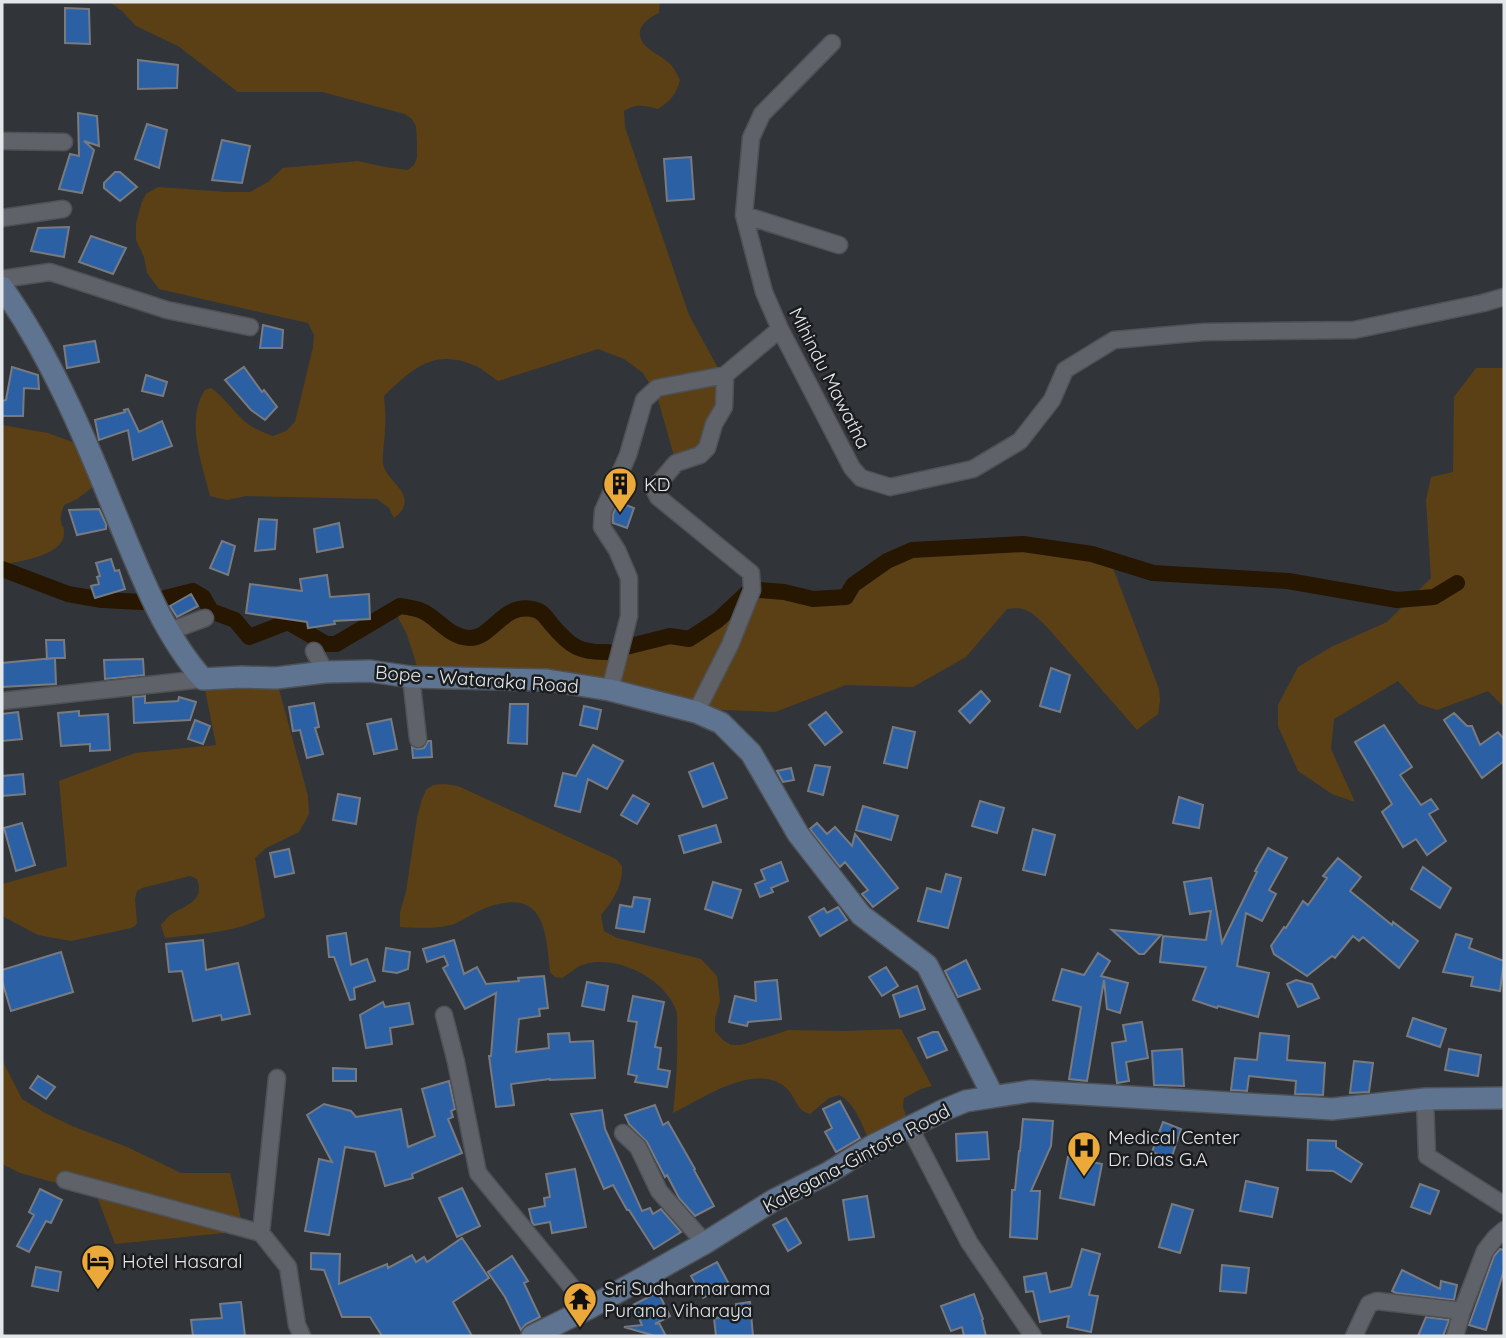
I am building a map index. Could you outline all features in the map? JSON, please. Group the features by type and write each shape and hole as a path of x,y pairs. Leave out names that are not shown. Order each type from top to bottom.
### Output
{"street":[{"name":"Mihindu Mawatha","path":"832,43 762,114 751,138 744,215 764,292 780,329 852,468 861,478 890,487 973,469 1020,441 1052,400 1065,370 1114,340 1204,332 1354,330 1504,297"},
{"path":"2,141 64,142"},
{"path":"2,218 63,209"},
{"path":"744,215 839,245"},
{"path":"2,279 50,272 167,310 250,327"},
{"path":"2,287 65,394 147,590 190,664 203,679"},
{"path":"610,690 629,616 629,578 617,550 602,527 603,511 628,455 644,400 657,388 725,375 780,329"},
{"path":"696,712 730,645 752,590 751,573 658,498 654,489 676,463 701,455 707,448 714,424 724,407 725,375"},
{"path":"170,631 205,618"},
{"path":"314,651 326,673"},
{"name":"Bope - Wataraka Road","path":"203,679 276,678 370,671 411,677 547,680 610,690 696,712 721,723 751,753 798,834 861,915 927,965 993,1096"},
{"path":"411,677 418,739"},
{"path":"2,701 203,679"},
{"path":"444,1015 478,1172 589,1308"},
{"path":"261,1233 277,1078"},
{"name":"Kalegana-Gintota Road","path":"532,1336 589,1308 872,1146 966,1101 1031,1091 1332,1109 1425,1099 1504,1098"},
{"path":"1425,1099 1427,1156 1504,1205"},
{"path":"910,1128 969,1242 1033,1336"},
{"path":"623,1133 638,1147 659,1191 705,1243"},
{"path":"65,1180 261,1233 288,1267 297,1325 302,1336"},
{"path":"1454,1336 1485,1251 1504,1230"},
{"path":"1354,1336 1369,1304 1377,1301 1462,1311"}],"shaded area":[{"path":"110,2 660,2 659,13 644,23 640,37 648,48 671,65 680,80 672,97 658,109 637,106 624,111 625,127 689,315 724,379 707,448 676,463 657,396 643,373 624,359 598,349 498,381 474,365 441,359 420,366 384,396 383,463 404,496 405,503 394,518 389,508 377,499 246,496 227,500 210,496 196,428 199,402 205,390 211,388 215,391 243,420 257,430 273,436 286,431 295,422 314,335 308,323 159,289 147,273 144,257 136,240 136,224 146,194 158,187 250,192 268,182 283,168 358,161 408,170 417,158 416,126 405,114 322,92 238,92 178,46 136,26"},
{"path":"1476,368 1504,368 1504,707 1488,691 1437,710 1419,704 1398,681 1334,719 1331,749 1355,802 1332,794 1298,771 1278,726 1278,705 1298,667 1331,647 1387,622 1431,578 1426,500 1431,477 1453,472 1454,397"},
{"path":"2,425 48,433 88,448 102,480 77,499 64,505 61,520 64,533 57,547 39,556 2,565"},
{"path":"1023,544 1092,554 1110,560 1159,689 1158,714 1137,730 1047,627 1033,614 1020,609 1007,609 966,657 913,687 846,685 775,712 697,709 420,675 396,608 416,609 450,632 469,638 483,634 502,618 517,610 535,611 543,615 579,650 596,653 641,637 689,639 718,620 750,589 784,592 813,599 846,597 853,585 887,561 912,550"},
{"path":"276,678 308,796 309,814 299,832 266,848 255,858 265,917 229,930 165,938 161,925 169,916 196,899 199,887 197,879 190,876 137,891 135,926 71,941 38,935 2,916 2,884 67,866 59,781 135,753 216,745 203,679"},
{"path":"433,785 458,786 616,859 622,866 621,880 601,915 604,931 617,938 701,959 717,976 720,1001 715,1018 715,1031 731,1045 741,1045 789,1030 901,1029 932,1086 904,1098 903,1107 910,1128 872,1146 855,1111 839,1095 829,1098 810,1114 799,1107 785,1087 772,1080 758,1079 728,1085 673,1113 677,1012 670,998 651,979 625,966 598,962 582,965 562,978 555,977 550,972 543,925 529,906 518,903 503,903 483,909 448,926 400,927 400,912 422,799 426,790"},
{"path":"2,1060 22,1099 45,1113 181,1173 230,1173 244,1231 115,1244 96,1194 20,1173 2,1164"}],"building":[{"path":"65,8 89,9 90,44 65,43"},
{"path":"138,60 178,65 177,88 138,89"},
{"path":"78,113 97,116 99,146 84,141 94,150 82,193 59,189 70,154 79,156"},
{"path":"147,124 167,130 159,168 135,159"},
{"path":"222,140 250,146 242,183 212,180"},
{"path":"691,157 694,199 667,201 664,159"},
{"path":"115,172 120,172 137,187 120,201 104,188 104,183"},
{"path":"69,227 64,257 31,251 38,228"},
{"path":"91,236 126,248 113,274 79,262"},
{"path":"263,325 283,330 282,348 260,348"},
{"path":"95,341 99,362 67,368 64,346"},
{"path":"12,367 38,375 39,389 24,388 23,416 2,416 2,401 6,400"},
{"path":"244,367 277,407 265,420 251,410 225,380"},
{"path":"146,375 167,382 163,396 142,391"},
{"path":"128,409 139,432 162,421 172,446 133,460 128,430 99,440 95,420"},
{"name":"KD","path":"618,502 634,508 627,528 613,523"},
{"path":"99,509 106,529 77,535 69,510"},
{"path":"259,519 277,520 275,549 255,551"},
{"path":"339,523 343,547 317,552 314,529"},
{"path":"222,541 235,546 228,575 210,568"},
{"path":"111,559 115,571 119,570 125,589 95,598 91,586 99,584 97,577 100,576 96,563"},
{"path":"327,575 330,597 369,594 370,619 334,621 335,624 308,628 307,622 246,613 250,584 302,591 300,579"},
{"path":"191,594 198,606 177,617 170,606"},
{"path":"46,640 64,640 65,658 55,658 56,684 2,687 2,663 47,659"},
{"path":"143,659 144,675 105,679 104,660"},
{"path":"1051,668 1070,675 1060,712 1040,706"},
{"path":"981,691 990,701 970,723 959,711"},
{"path":"145,696 145,703 178,701 179,697 196,702 190,720 134,723 133,697"},
{"path":"314,703 319,727 315,728 323,754 307,758 300,730 293,731 289,707"},
{"path":"510,704 528,704 527,744 508,743"},
{"path":"584,706 601,710 597,729 580,725"},
{"path":"79,711 79,716 108,714 110,750 90,751 90,744 61,746 58,713"},
{"path":"18,712 22,739 2,741 2,714"},
{"path":"826,712 842,732 825,745 809,725"},
{"path":"1454,713 1467,726 1472,726 1480,745 1498,732 1504,739 1504,761 1482,778 1444,720"},
{"path":"391,719 397,749 374,754 367,724"},
{"path":"195,720 210,726 203,744 188,739"},
{"path":"1384,725 1412,767 1400,775 1421,805 1431,799 1438,809 1429,814 1446,841 1427,855 1416,839 1403,847 1382,812 1392,804 1355,742"},
{"path":"893,727 915,732 907,768 884,763"},
{"path":"428,741 431,741 432,757 413,758 412,747 424,748"},
{"path":"593,745 623,761 607,789 588,779 580,812 555,806 563,773 576,776"},
{"path":"713,763 727,798 703,807 689,772"},
{"path":"815,765 830,767 823,795 808,791"},
{"path":"791,768 794,780 783,782 777,771"},
{"path":"23,774 25,794 2,796 2,776"},
{"path":"338,794 360,798 356,824 333,820"},
{"path":"633,795 649,804 637,824 621,815"},
{"path":"1179,797 1203,805 1199,828 1173,823"},
{"path":"980,801 1004,808 997,833 972,826"},
{"path":"863,806 898,816 891,840 856,830"},
{"path":"22,823 35,865 16,871 4,828"},
{"path":"817,823 827,834 835,827 852,846 855,834 898,888 873,907 862,894 868,890 845,862 840,867 810,829"},
{"path":"716,825 721,842 684,853 679,836"},
{"path":"1033,829 1055,835 1045,875 1023,870"},
{"path":"1268,848 1287,858 1269,890 1276,894 1262,921 1246,913 1237,966 1269,973 1258,1017 1193,1000 1206,967 1160,962 1163,936 1206,940 1211,911 1190,914 1184,882 1211,878 1222,943"},
{"path":"289,849 294,873 275,877 270,853"},
{"path":"1338,858 1361,877 1350,891 1392,925 1393,922 1418,941 1399,968 1363,937 1359,941 1353,936 1335,958 1332,956 1307,976 1274,954 1271,946 1303,901 1308,905 1327,878 1323,876"},
{"path":"781,862 788,881 771,888 773,892 760,897 755,884 765,880 761,870"},
{"path":"1423,867 1451,888 1440,908 1411,889"},
{"path":"946,874 961,878 948,928 918,921 927,888 941,892"},
{"path":"713,882 741,890 732,918 705,909"},
{"path":"634,897 650,899 644,932 616,928 620,905 632,907"},
{"path":"838,907 847,920 820,936 809,917 824,908 827,913"},
{"path":"1112,930 1161,935 1144,954 1139,954"},
{"path":"346,933 351,965 367,959 375,981 354,988 355,999 350,1000 334,957 329,957 327,936"},
{"path":"1456,934 1472,939 1469,948 1504,961 1500,991 1471,986 1473,977 1443,972"},
{"path":"203,940 206,970 238,963 250,1014 222,1020 221,1015 193,1021 182,971 169,972 166,944"},
{"path":"454,940 464,974 477,967 486,984 544,976 548,1008 539,1009 540,1016 519,1019 516,1052 549,1048 548,1034 569,1033 570,1042 593,1041 595,1078 550,1079 511,1084 514,1105 496,1107 489,1056 496,993 465,1009 443,968 448,965 444,956 427,962 423,949"},
{"path":"386,948 410,952 408,969 397,973 383,971"},
{"path":"61,952 73,992 11,1011 2,981 2,970"},
{"path":"1098,953 1110,961 1101,976 1128,983 1120,1013 1107,1009 1104,980 1087,1081 1069,1079 1081,1007 1053,1000 1062,969 1084,975"},
{"path":"966,960 980,989 958,997 945,971"},
{"path":"886,967 898,986 882,996 869,977"},
{"path":"777,980 781,1019 748,1022 747,1026 729,1022 735,996 756,1001 755,982"},
{"path":"1296,980 1312,984 1319,998 1298,1007 1287,984"},
{"path":"587,982 608,986 604,1010 582,1006"},
{"path":"917,986 925,1009 900,1017 893,995"},
{"path":"633,996 664,1002 655,1047 661,1048 658,1069 670,1071 667,1087 635,1082 637,1076 628,1074 637,1022 628,1021"},
{"path":"383,1002 385,1007 409,1003 413,1024 390,1028 392,1044 366,1048 360,1015"},
{"path":"1413,1018 1446,1029 1440,1047 1407,1036"},
{"path":"1142,1022 1148,1058 1126,1062 1129,1081 1117,1083 1112,1043 1126,1041 1123,1025"},
{"path":"938,1032 947,1050 927,1058 918,1038"},
{"path":"1260,1033 1289,1036 1287,1060 1325,1063 1323,1095 1295,1094 1296,1081 1249,1076 1247,1091 1231,1090 1235,1058 1257,1060"},
{"path":"1182,1049 1184,1086 1154,1085 1152,1051"},
{"path":"1449,1049 1481,1055 1478,1076 1445,1070"},
{"path":"1354,1061 1373,1063 1369,1092 1350,1093"},
{"path":"333,1068 356,1069 356,1081 333,1081"},
{"path":"38,1076 55,1087 46,1099 30,1088"},
{"path":"449,1081 455,1109 451,1111 453,1117 448,1119 462,1153 412,1174 413,1178 385,1186 375,1152 345,1147 329,1235 305,1231 319,1159 332,1162 307,1115 324,1104 351,1111 356,1117 401,1109 408,1147 435,1136 422,1089"},
{"path":"840,1101 860,1138 836,1152 825,1132 832,1128 823,1109"},
{"path":"655,1105 663,1125 668,1122 714,1206 695,1216 679,1198 647,1142 629,1124 625,1115"},
{"path":"602,1110 605,1129 642,1211 650,1208 653,1214 661,1209 681,1232 654,1249 613,1185 604,1189 571,1114"},
{"path":"1023,1119 1053,1121 1051,1146 1031,1191 1040,1191 1037,1239 1010,1237 1012,1190 1015,1190"},
{"path":"1163,1122 1181,1129 1171,1159 1152,1152"},
{"path":"987,1132 989,1159 957,1161 956,1134"},
{"path":"1308,1140 1336,1141 1336,1147 1362,1164 1351,1182 1333,1171 1307,1170"},
{"path":"1068,1157 1102,1164 1094,1205 1060,1198"},
{"path":"575,1169 586,1227 552,1233 550,1222 534,1225 529,1209 545,1206 544,1198 550,1197 546,1174"},
{"path":"1246,1181 1278,1188 1272,1217 1240,1211"},
{"path":"1420,1184 1439,1191 1430,1214 1411,1207"},
{"path":"462,1188 480,1226 457,1237 439,1198"},
{"path":"40,1189 62,1200 51,1223 46,1221 29,1252 17,1246 34,1215 29,1212"},
{"path":"867,1196 874,1237 849,1240 843,1200"},
{"path":"1172,1204 1193,1210 1180,1253 1159,1247"},
{"path":"786,1218 801,1243 788,1251 773,1225"},
{"path":"462,1238 489,1278 453,1302 472,1336 382,1336 370,1317 342,1317 324,1270 311,1269 311,1253 340,1254 339,1284 387,1264 388,1268 412,1255 416,1262 424,1257 427,1262"},
{"path":"1082,1249 1100,1254 1089,1295 1098,1296 1091,1332 1067,1327 1069,1316 1040,1322 1033,1291 1026,1292 1024,1277 1046,1273 1050,1292 1071,1287"},
{"path":"1500,1249 1504,1250 1504,1270 1486,1330 1469,1325 1494,1256"},
{"path":"512,1256 528,1281 524,1283 540,1317 526,1324 521,1330 505,1297 488,1272"},
{"path":"717,1262 729,1284 703,1298 691,1276"},
{"path":"1222,1265 1249,1268 1246,1293 1220,1291"},
{"path":"36,1267 61,1272 58,1291 32,1286"},
{"path":"1402,1270 1440,1289 1441,1281 1457,1285 1454,1300 1392,1291"},
{"path":"658,1292 670,1316 655,1324 659,1323 666,1336 655,1336 624,1327 642,1325 633,1305"},
{"path":"974,1294 986,1336 964,1336 962,1327 951,1331 941,1306"},
{"path":"241,1302 245,1336 193,1336 191,1320 222,1318 220,1304"},
{"path":"750,1302 753,1336 716,1336 714,1318 737,1316 736,1304"},
{"path":"1426,1317 1449,1320 1443,1336 1418,1336"}],"waterway":[{"path":"759,590 784,592 813,599 846,597 853,585 887,561 912,550 1023,544 1092,554 1153,573 1288,581 1397,600 1434,597 1457,583"},
{"path":"2,569 68,594 102,600 142,602"},
{"path":"165,598 193,591 203,597 211,611 235,620 249,637 288,622 326,644 336,644 400,606 422,611 455,634 469,638 485,633 507,615 525,608 541,612 564,638 576,647 608,652"},
{"path":"626,647 670,636 689,639 718,620 749,591"}],"place":[{"name":"KD","path":"620,514"},
{"name":"Medical Center Dr. Dias G.A","path":"1084,1178"},
{"name":"Hotel Hasaral","path":"98,1291"},
{"name":"Sri Sudharmarama Purana Viharaya","path":"580,1329"}]}
